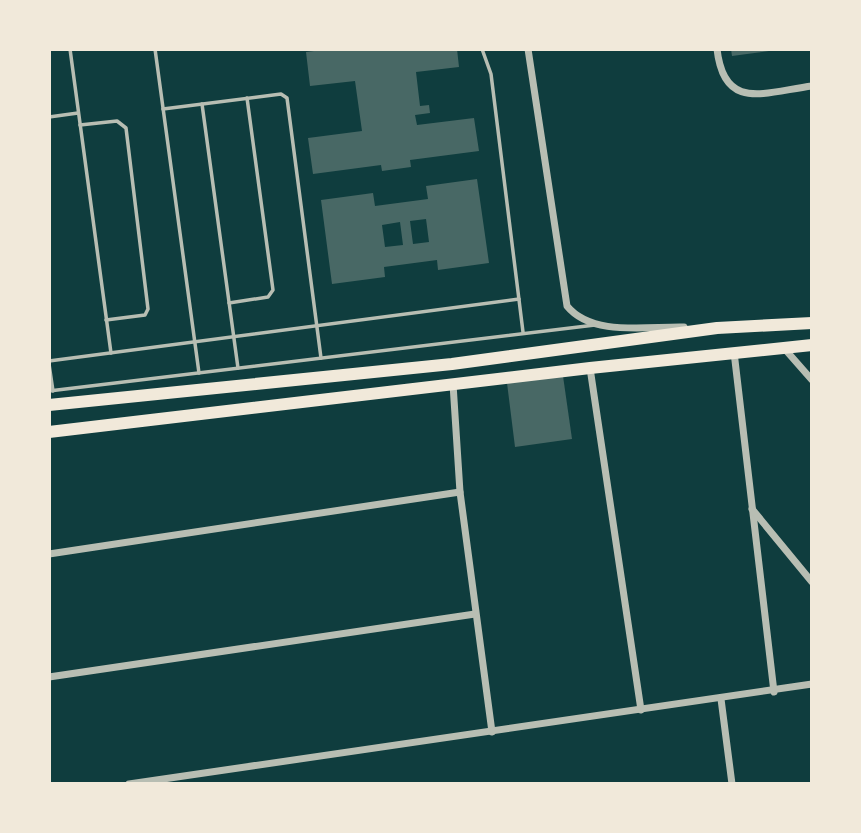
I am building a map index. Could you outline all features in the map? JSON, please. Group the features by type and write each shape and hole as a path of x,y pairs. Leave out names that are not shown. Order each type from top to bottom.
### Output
{"highway":[{"path":"49,405 452,364 717,328 812,323"},
{"path":"49,432 782,346 812,345"}],"street":[{"path":"528,49 566,306 575,316 597,325 717,328"},
{"path":"717,49 722,78 732,90 746,93 812,86"},
{"path":"782,346 812,380"},
{"path":"734,352 774,692"},
{"path":"590,368 641,710"},
{"path":"453,384 460,492 492,732"},
{"path":"49,554 460,492"},
{"path":"752,509 812,582"},
{"path":"49,677 475,614"},
{"path":"129,784 774,692 812,684"},
{"path":"721,699 732,784"}],"lane":[{"path":"70,49 110,353"},
{"path":"155,49 199,373"},
{"path":"482,49 491,74 523,332"},
{"path":"163,109 281,94 287,98 321,358"},
{"path":"229,303 268,297 273,290 247,98"},
{"path":"202,104 238,368"},
{"path":"49,117 79,113"},
{"path":"80,125 117,121 126,128 148,309 145,315 106,320"},
{"path":"519,299 49,363 51,391 597,325"}],"building":[{"path":"330,49 457,49 459,67 416,72 420,106 429,105 430,113 415,115 417,125 474,118 479,151 410,160 411,167 382,171 381,165 313,174 308,138 362,131 355,81 310,86 306,52"},
{"path":"731,49 769,49 769,51 732,56"},
{"path":"477,179 489,263 438,270 437,260 384,267 385,277 332,284 321,200 373,193 375,206 428,199 426,186","holes":["426,219 429,242 413,244 410,221","400,222 403,245 385,247 382,225"]},
{"path":"563,376 572,439 515,447 507,383"}]}
